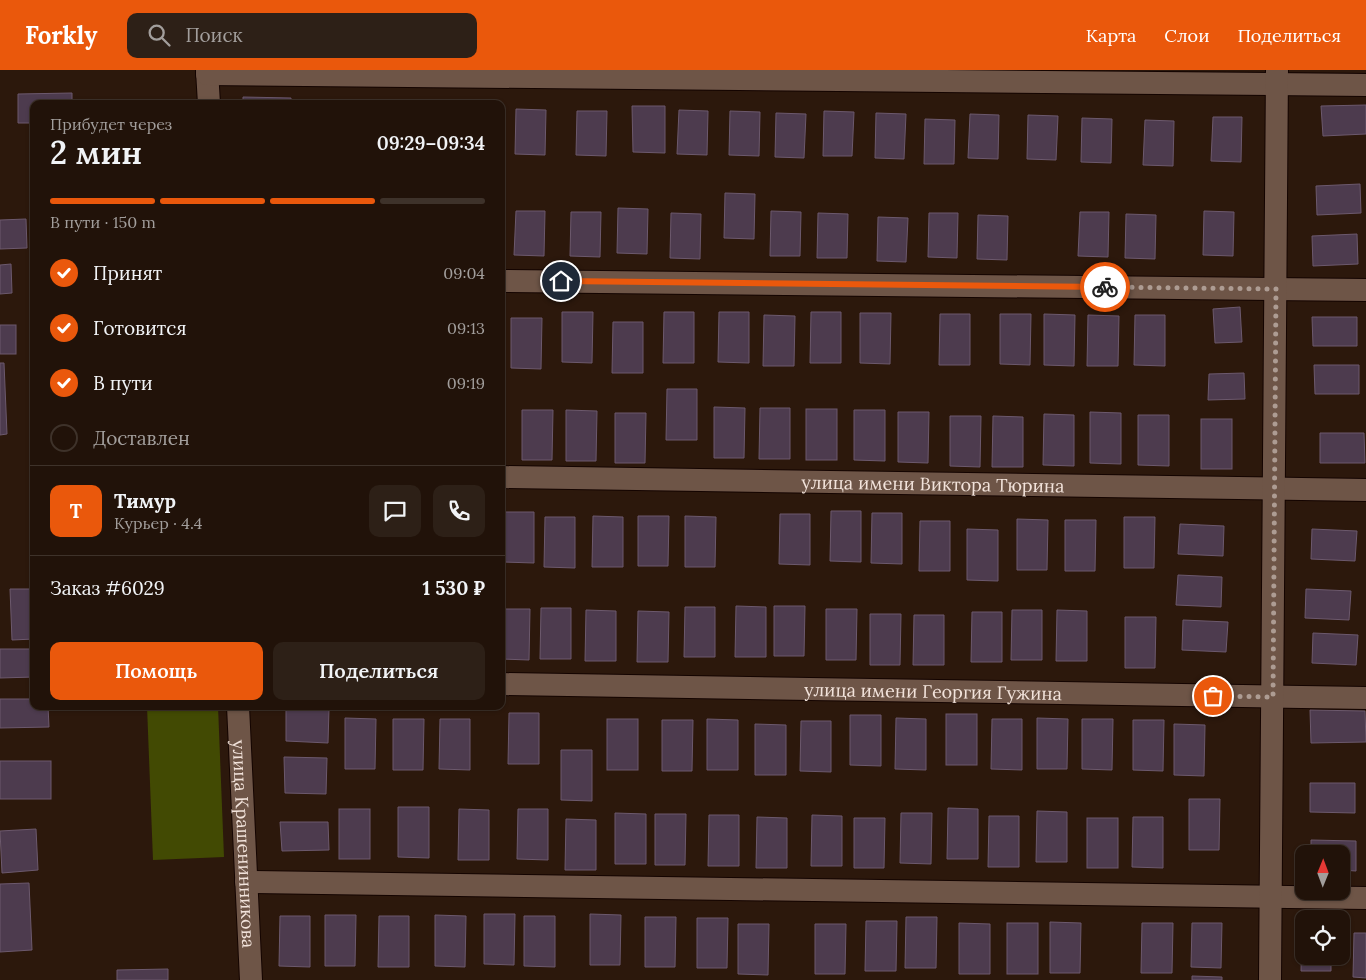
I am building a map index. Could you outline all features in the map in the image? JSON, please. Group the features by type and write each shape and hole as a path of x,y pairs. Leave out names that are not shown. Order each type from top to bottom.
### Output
{"street":[{"path":"209,100 207,72 1277,77 1366,85"},
{"path":"1270,980 1277,77"},
{"path":"505,281 1366,290"},
{"name":"улица имени Виктора Тюрина","path":"505,477 1366,490"},
{"name":"улица имени Георгия Гужина","path":"505,684 1366,698"},
{"name":"улица Крашенинникова","path":"238,710 251,980"},
{"path":"246,882 1366,898"}],"green space":[{"path":"147,710 218,710 224,857 153,860"}],"building":[{"path":"72,93 72,100 30,100 30,123 18,123 18,94"},
{"path":"243,97 291,98 291,100 243,100"},
{"path":"1366,105 1366,134 1323,136 1321,106"},
{"path":"632,106 665,106 665,153 633,152"},
{"path":"516,109 546,110 545,155 515,154"},
{"path":"679,110 708,111 707,155 677,154"},
{"path":"577,111 607,111 606,156 576,155"},
{"path":"730,111 760,112 759,156 729,155"},
{"path":"824,111 854,112 852,156 823,156"},
{"path":"776,113 806,114 804,158 775,157"},
{"path":"876,113 906,114 904,159 875,158"},
{"path":"970,114 999,115 998,159 968,158"},
{"path":"1028,115 1058,116 1056,160 1027,159"},
{"path":"1213,117 1242,117 1241,162 1211,161"},
{"path":"1082,118 1112,119 1111,163 1081,162"},
{"path":"925,119 955,120 954,164 924,164"},
{"path":"1145,120 1174,121 1173,166 1143,165"},
{"path":"1360,184 1361,213 1317,215 1316,186"},
{"path":"725,193 755,194 754,239 724,238"},
{"path":"618,208 648,209 647,254 617,253"},
{"path":"516,211 545,211 544,256 514,255"},
{"path":"771,211 801,212 800,256 770,256"},
{"path":"1204,211 1234,212 1233,256 1203,255"},
{"path":"571,212 601,212 600,257 570,256"},
{"path":"1080,212 1109,212 1108,257 1078,256"},
{"path":"671,213 701,214 700,259 670,258"},
{"path":"818,213 848,214 847,258 817,258"},
{"path":"929,213 958,213 957,258 928,257"},
{"path":"1126,214 1156,215 1155,259 1125,258"},
{"path":"978,215 1008,216 1007,260 977,259"},
{"path":"878,217 908,218 906,262 877,261"},
{"path":"26,219 27,248 0,249 0,220"},
{"path":"1357,234 1358,264 1313,266 1312,236"},
{"path":"11,264 12,293 0,294 0,265"},
{"path":"1240,307 1242,342 1215,343 1213,309"},
{"path":"562,312 593,312 592,363 562,362"},
{"path":"664,312 694,312 694,363 663,363"},
{"path":"719,312 749,312 749,363 718,362"},
{"path":"811,312 841,312 841,363 810,363"},
{"path":"860,313 891,313 890,364 860,363"},
{"path":"940,314 970,314 970,365 939,365"},
{"path":"1000,314 1031,314 1030,365 1000,364"},
{"path":"1044,314 1075,315 1074,366 1044,365"},
{"path":"764,315 795,316 794,366 763,366"},
{"path":"1088,315 1119,316 1118,366 1087,366"},
{"path":"1135,315 1165,315 1165,366 1134,365"},
{"path":"1312,317 1357,317 1357,346 1313,346"},
{"path":"511,318 542,318 541,369 511,368"},
{"path":"613,322 643,322 643,373 612,373"},
{"path":"0,325 16,325 16,354 0,354"},
{"path":"0,363 4,363 7,434 0,435"},
{"path":"1314,365 1359,365 1359,394 1315,394"},
{"path":"1244,373 1245,399 1208,400 1209,374"},
{"path":"667,389 697,389 697,440 666,440"},
{"path":"714,407 745,408 744,458 714,458"},
{"path":"760,408 790,408 790,459 759,459"},
{"path":"806,409 837,409 837,460 806,460"},
{"path":"522,410 553,410 552,460 522,460"},
{"path":"566,410 597,411 596,461 566,461"},
{"path":"854,410 885,410 885,461 854,460"},
{"path":"898,412 929,412 928,463 898,462"},
{"path":"1090,412 1121,413 1121,464 1090,463"},
{"path":"615,413 646,413 645,463 615,463"},
{"path":"1044,414 1074,415 1074,466 1043,465"},
{"path":"1138,415 1169,415 1169,466 1138,465"},
{"path":"950,416 981,416 980,467 950,466"},
{"path":"993,416 1023,417 1023,467 992,467"},
{"path":"1201,419 1232,419 1232,469 1201,469"},
{"path":"1320,433 1364,433 1365,463 1320,463"},
{"path":"831,511 861,511 861,562 830,561"},
{"path":"505,512 534,512 534,563 505,562"},
{"path":"872,513 902,513 902,564 871,563"},
{"path":"780,514 810,514 810,565 779,564"},
{"path":"593,516 623,517 623,567 592,567"},
{"path":"638,516 669,516 668,566 638,566"},
{"path":"685,516 716,517 715,567 685,567"},
{"path":"545,517 575,517 575,568 544,567"},
{"path":"1124,517 1155,517 1154,568 1124,568"},
{"path":"1017,519 1048,520 1047,570 1017,570"},
{"path":"1065,520 1096,520 1095,571 1065,571"},
{"path":"920,521 950,521 950,571 919,571"},
{"path":"1180,524 1224,526 1223,556 1178,554"},
{"path":"967,529 998,530 998,581 967,580"},
{"path":"1312,529 1357,531 1355,561 1311,559"},
{"path":"1178,575 1222,577 1221,607 1176,605"},
{"path":"10,589 30,589 30,639 12,640"},
{"path":"1306,589 1351,591 1349,620 1305,618"},
{"path":"736,606 766,607 766,657 735,657"},
{"path":"774,606 805,606 804,656 774,656"},
{"path":"685,607 715,607 715,657 684,657"},
{"path":"541,608 571,608 571,659 540,659"},
{"path":"505,609 530,609 529,660 505,659"},
{"path":"826,609 857,609 856,660 826,660"},
{"path":"586,610 616,611 616,661 585,661"},
{"path":"1012,610 1042,610 1042,660 1011,660"},
{"path":"1057,610 1087,611 1087,661 1056,661"},
{"path":"638,611 669,612 668,662 637,662"},
{"path":"972,612 1002,612 1002,662 971,662"},
{"path":"870,614 901,614 900,665 870,665"},
{"path":"914,615 944,615 944,665 913,665"},
{"path":"1125,617 1156,617 1155,668 1125,668"},
{"path":"1183,620 1228,622 1226,652 1182,650"},
{"path":"1313,633 1358,635 1356,665 1312,663"},
{"path":"0,649 30,649 30,677 0,678"},
{"path":"0,699 30,699 30,710 48,710 49,727 0,728"},
{"path":"286,710 329,710 328,743 286,741"},
{"path":"1310,710 1365,711 1366,742 1311,743"},
{"path":"509,713 539,713 539,764 508,764"},
{"path":"946,714 977,714 977,765 946,765"},
{"path":"850,715 881,715 881,766 850,765"},
{"path":"345,718 376,719 375,769 345,769"},
{"path":"896,718 926,719 926,770 895,769"},
{"path":"1037,718 1068,719 1067,769 1037,769"},
{"path":"393,719 424,719 423,770 393,770"},
{"path":"440,719 470,719 470,770 439,769"},
{"path":"607,719 638,719 638,770 607,770"},
{"path":"707,719 738,720 738,770 707,770"},
{"path":"992,719 1022,719 1022,770 991,769"},
{"path":"1082,719 1113,719 1112,770 1082,769"},
{"path":"662,720 693,720 692,771 662,771"},
{"path":"1133,720 1164,720 1163,771 1133,770"},
{"path":"801,721 831,721 831,772 800,771"},
{"path":"755,724 786,725 786,775 755,775"},
{"path":"1174,724 1205,725 1204,776 1174,775"},
{"path":"561,750 592,750 592,801 561,800"},
{"path":"284,757 327,758 326,794 285,793"},
{"path":"0,761 51,761 51,799 0,799"},
{"path":"1310,783 1355,783 1355,813 1310,812"},
{"path":"1189,799 1220,799 1219,850 1189,850"},
{"path":"398,807 429,807 429,858 398,857"},
{"path":"948,808 978,809 978,859 947,859"},
{"path":"339,809 370,809 370,859 339,859"},
{"path":"459,809 489,810 489,860 458,860"},
{"path":"518,809 548,809 548,860 517,859"},
{"path":"1037,811 1067,812 1067,862 1036,862"},
{"path":"615,813 646,814 646,864 615,864"},
{"path":"901,813 932,813 931,864 900,863"},
{"path":"655,814 686,814 685,865 655,865"},
{"path":"709,815 739,815 739,866 708,866"},
{"path":"812,815 842,816 842,866 811,866"},
{"path":"989,816 1019,816 1019,867 988,867"},
{"path":"757,817 787,818 787,868 756,868"},
{"path":"1133,817 1163,817 1163,868 1132,867"},
{"path":"854,818 885,818 884,868 854,868"},
{"path":"1087,818 1118,818 1118,868 1087,868"},
{"path":"566,819 596,820 596,870 565,870"},
{"path":"280,822 328,822 329,850 282,851"},
{"path":"36,829 38,870 2,873 0,831"},
{"path":"1311,840 1356,841 1356,871 1350,871 1350,845 1311,845"},
{"path":"29,883 32,950 0,952 0,884"},
{"path":"484,914 515,914 514,965 484,964"},
{"path":"590,914 621,915 620,965 590,965"},
{"path":"325,915 356,915 355,966 325,966"},
{"path":"435,915 466,916 465,967 435,966"},
{"path":"280,916 310,916 310,967 279,966"},
{"path":"379,916 409,916 409,967 378,967"},
{"path":"524,916 555,916 555,967 524,966"},
{"path":"645,917 676,917 675,967 645,967"},
{"path":"906,917 937,917 936,968 905,968"},
{"path":"697,918 728,918 727,968 697,968"},
{"path":"866,921 897,921 896,971 865,971"},
{"path":"1050,922 1081,923 1080,973 1050,973"},
{"path":"959,923 990,924 990,974 959,974"},
{"path":"1007,923 1038,923 1038,974 1007,974"},
{"path":"1142,923 1173,923 1172,973 1141,973"},
{"path":"1192,923 1222,923 1221,968 1191,967"},
{"path":"738,924 769,924 768,975 738,974"},
{"path":"815,924 846,924 845,974 815,974"},
{"path":"1354,933 1366,933 1366,978 1353,977"},
{"path":"1301,965 1331,965 1331,971 1301,971"},
{"path":"168,969 168,980 117,980 117,970"},
{"path":"1192,976 1222,977 1222,980 1192,980"}],"way so far":[{"path":"1105,287 1276,289 1273,697 1213,696"}],"route":[{"path":"561,281 1105,287"}]}
